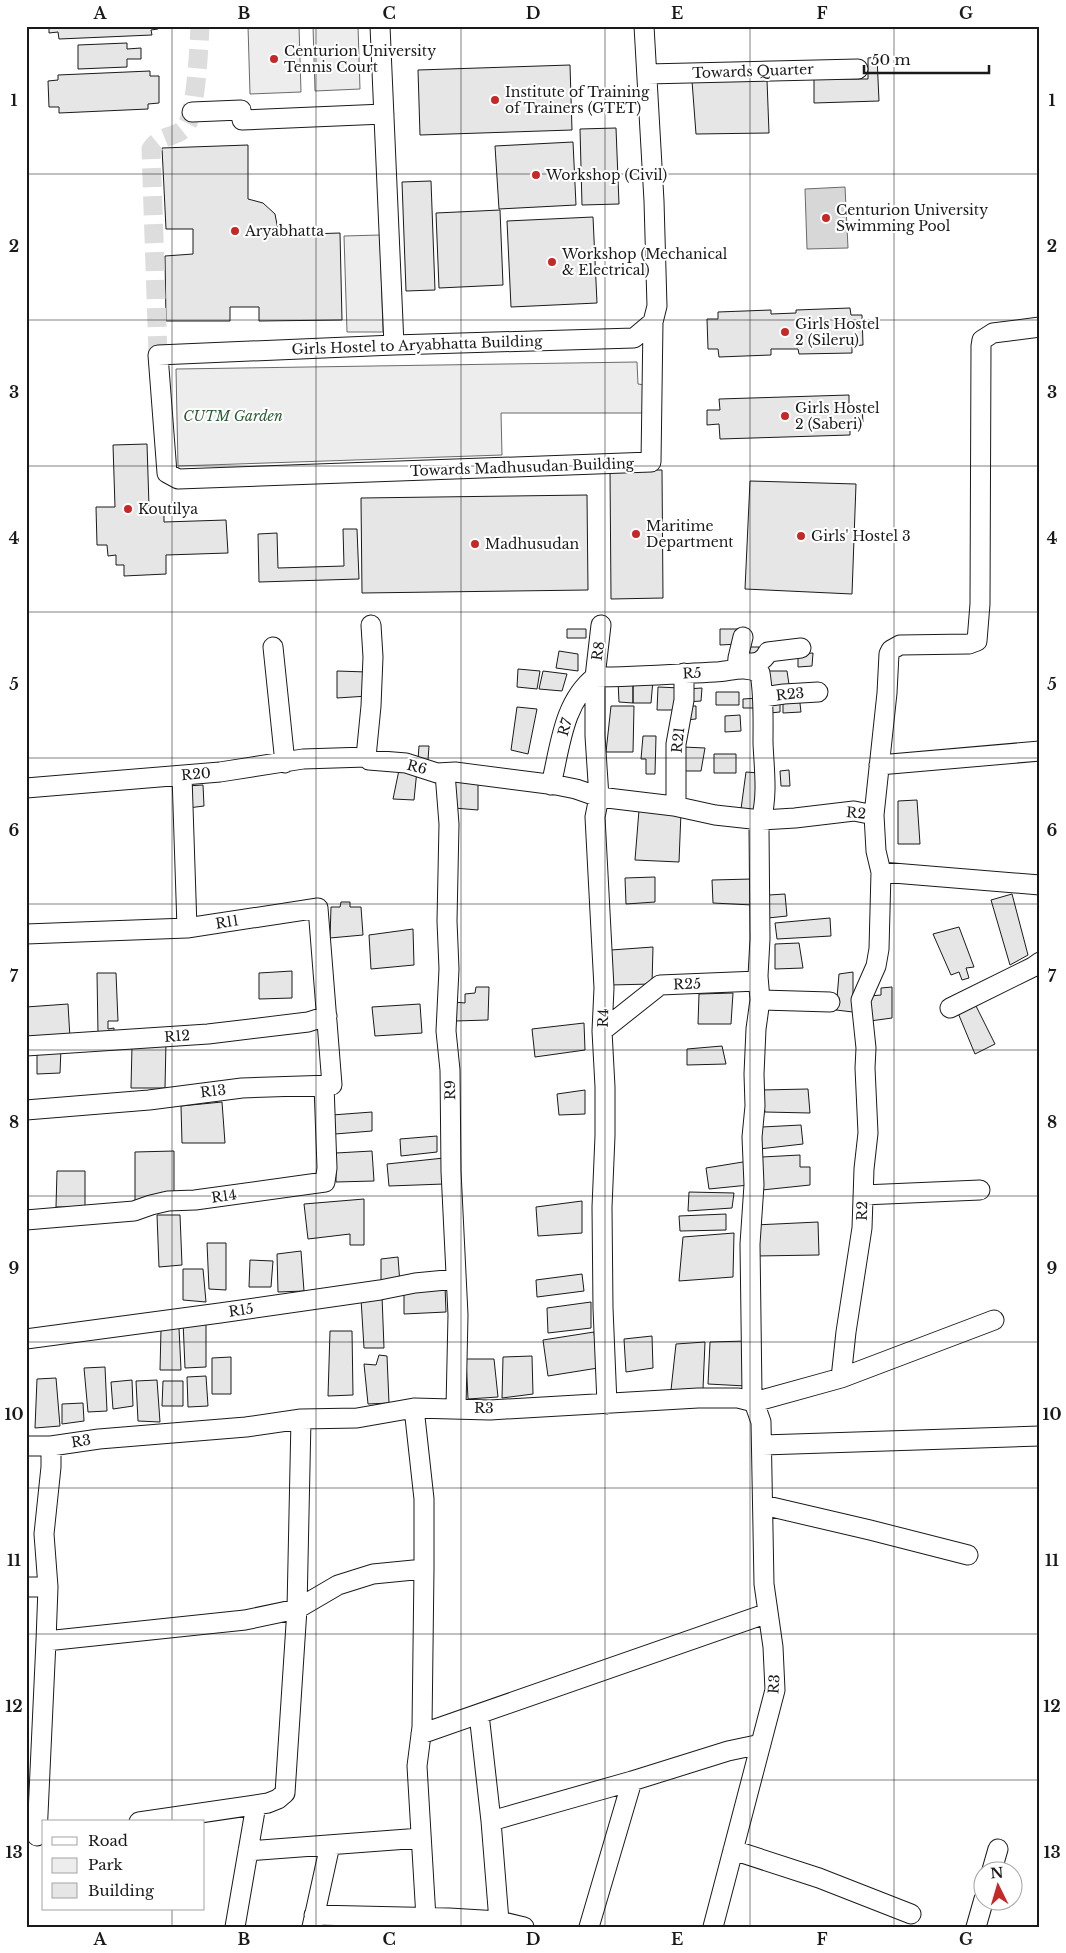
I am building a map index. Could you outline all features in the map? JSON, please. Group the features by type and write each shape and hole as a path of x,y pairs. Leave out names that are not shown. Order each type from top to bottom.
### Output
{"street":[{"path":"380,26 394,345"},
{"path":"644,26 654,201 655,314"},
{"name":"Towards Quarter","path":"647,74 858,69"},
{"path":"192,112 241,110 242,120 384,114"},
{"name":"Girls Hostel to Aryabhatta Building","path":"158,354 634,338 655,314"},
{"name":"Towards Madhusudan Building","path":"158,354 167,474 178,480 651,462 655,314"},
{"path":"874,815 887,693 889,654 891,650 900,645 969,644 977,641 980,604 982,340 993,334 1040,326"},
{"path":"366,757 372,688 371,625"},
{"name":"R8","path":"595,677 601,626"},
{"path":"738,666 743,638"},
{"path":"273,647 285,763"},
{"path":"801,648 768,652 760,667 766,779 764,808 759,828 760,939 758,981 760,1000 756,1028 754,1074 756,1106 752,1137 754,1185 750,1244 752,1394 754,1402 842,1378 994,1320"},
{"name":"R5","path":"595,677 684,673 738,666 748,668 760,667"},
{"name":"R21","path":"676,806 676,744 684,700 684,673"},
{"path":"595,677 595,736 599,796 676,806 715,815 761,820"},
{"name":"R7","path":"551,785 558,750 570,711 584,686 595,677"},
{"name":"R23","path":"763,697 818,692"},
{"path":"879,765 1040,751"},
{"name":"R20","path":"26,788 182,776 303,759 366,757"},
{"name":"R6","path":"366,757 369,760 406,763 437,774 455,772 514,778 576,789 599,796"},
{"name":"R9","path":"445,773 449,824 447,921 449,969 446,1032 450,1070 451,1171 458,1316 456,1408"},
{"path":"182,776 187,928"},
{"name":"R4","path":"599,796 595,817 604,988 602,1031 605,1136 602,1207 603,1308 607,1404"},
{"name":"R2","path":"761,820 795,818 854,810 874,815 876,851 881,872 879,950 876,966 861,1000 866,1048 868,1133 862,1228 846,1332 842,1378"},
{"path":"881,872 1040,885"},
{"name":"R11","path":"26,934 187,928 318,908 328,1016"},
{"path":"950,1008 1040,962"},
{"name":"R25","path":"602,1031 660,985 758,981"},
{"path":"760,1000 830,1002"},
{"path":"324,1085 332,1085 328,1016"},
{"name":"R12","path":"26,1046 208,1034 308,1022 328,1016"},
{"name":"R13","path":"26,1110 149,1100 242,1088 324,1085"},
{"name":"R14","path":"26,1220 134,1211 168,1201 195,1200 325,1182 327,1168 324,1085"},
{"path":"863,1195 980,1190"},
{"name":"R15","path":"26,1339 220,1314 415,1283 456,1279"},
{"name":"R3","path":"51,1446 99,1439 246,1427 301,1420 357,1418 414,1408 490,1410 549,1405 607,1404 698,1398 738,1398 754,1402 761,1422 763,1445 764,1584 776,1673 775,1690 713,1927"},
{"path":"414,1408 424,1499 421,1734 417,1766 426,1918"},
{"path":"153,1820 256,1805 278,1799 284,1793 297,1609 301,1420"},
{"path":"763,1445 1040,1436"},
{"path":"26,1446 51,1446 51,1467 44,1534 48,1587 46,1641 35,1682 36,1837"},
{"path":"763,1505 968,1555"},
{"path":"46,1641 246,1620 297,1609 338,1585 373,1574 424,1569"},
{"path":"26,1587 48,1587"},
{"path":"421,1734 768,1613"},
{"path":"330,1845 313,1921 377,1922 426,1918 449,1923 511,1925 491,1820 479,1714"},
{"path":"491,1820 632,1781 728,1751 761,1744"},
{"path":"590,1927 632,1781"},
{"path":"235,1927 256,1805"},
{"path":"248,1851 421,1838"},
{"path":"995,1860 998,1849"},
{"path":"733,1850 819,1878 911,1914"},
{"path":"976,1927 981,1910"}],"green space":[{"name":"Centurion University Tennis Court","path":"248,26 299,26 301,92 250,94"},
{"path":"313,26 358,26 360,89 315,91"},
{"path":"380,235 383,332 347,332 344,236"},
{"name":"CUTM Garden","path":"637,362 638,384 644,385 645,413 501,413 502,455 178,466 176,369"}],"shaded area":[{"name":"Centurion University Swimming Pool","path":"845,187 848,248 807,249 805,189"}],"building":[{"path":"49,26 158,26 158,29 151,30 152,35 59,39 58,32 49,33"},
{"path":"127,43 127,49 141,48 141,59 127,59 127,67 78,69 78,45"},
{"path":"877,57 879,101 814,103 814,79 868,79 868,58"},
{"name":"Institute of Training of Trainers (GTET)","path":"570,65 572,130 420,135 418,70"},
{"path":"150,71 150,76 159,76 159,103 148,104 148,109 59,113 59,107 49,107 48,81 58,80 58,75"},
{"path":"767,80 769,133 696,134 692,81"},
{"path":"616,128 619,204 582,205 580,129"},
{"name":"Workshop (Civil)","path":"573,142 576,205 499,209 495,146"},
{"name":"Aryabhatta","path":"248,145 248,199 263,203 275,214 279,235 340,233 342,320 259,321 259,307 230,307 230,321 166,321 165,256 193,254 193,229 166,229 162,148"},
{"path":"431,181 435,290 406,291 402,182"},
{"path":"500,210 503,285 439,288 436,213"},
{"name":"Workshop (Mechanical & Electrical)","path":"593,217 597,303 511,307 507,221"},
{"name":"Girls Hostel 2 (Sileru)","path":"850,308 851,315 862,315 863,345 852,346 852,353 799,354 798,349 771,349 771,355 719,357 718,349 708,349 707,319 718,319 718,312 771,310 771,314 796,313 796,310"},
{"name":"Girls Hostel 2 (Saberi)","path":"849,395 849,408 862,408 863,422 850,422 850,435 720,439 719,424 707,425 707,410 720,410 719,399"},
{"name":"Koutilya","path":"147,444 149,506 153,505 164,512 164,522 226,520 228,553 166,555 166,574 124,576 124,565 116,565 116,555 108,556 107,545 97,545 96,507 115,507 113,445"},
{"name":"Maritime Department","path":"610,470 662,470 663,598 611,599"},
{"name":"Girls' Hostel 3","path":"750,481 856,484 852,594 745,589"},
{"name":"Madhusudan","path":"587,495 588,590 362,593 361,498"},
{"path":"343,529 357,529 359,579 259,582 258,534 277,533 278,568 344,566"},
{"path":"567,629 586,629 586,638 567,638"},
{"path":"720,629 740,629 739,644 720,645"},
{"path":"744,647 759,647 760,657 744,658"},
{"path":"559,651 578,654 578,671 556,668"},
{"path":"813,653 812,666 798,667 798,654"},
{"path":"518,669 540,671 537,689 517,687"},
{"path":"337,671 367,672 368,696 337,698"},
{"path":"543,671 567,674 562,691 539,689"},
{"path":"767,671 787,671 790,691 769,693"},
{"path":"653,680 651,703 633,703 633,682"},
{"path":"618,681 633,682 633,703 619,702"},
{"path":"658,687 681,688 681,710 657,710"},
{"path":"702,688 701,701 686,702 686,689"},
{"path":"716,692 739,692 739,705 716,705"},
{"path":"799,695 801,712 783,713 783,697"},
{"path":"780,697 780,712 770,713 770,698"},
{"path":"758,698 758,708 743,708 743,699"},
{"path":"611,706 634,706 633,752 606,752"},
{"path":"685,706 696,706 696,719 685,720"},
{"path":"517,707 537,709 528,754 511,750"},
{"path":"740,715 741,731 725,732 725,716"},
{"path":"643,736 656,736 655,774 646,774 646,759 641,759"},
{"path":"419,746 429,746 428,760 418,760"},
{"path":"683,747 705,748 701,771 682,771"},
{"path":"714,754 736,754 736,773 714,773"},
{"path":"399,770 417,770 414,800 393,799"},
{"path":"789,770 790,786 781,786 780,771"},
{"path":"746,772 759,773 757,810 741,809"},
{"path":"454,782 478,782 478,810 454,808"},
{"path":"203,785 204,806 188,808 186,786"},
{"path":"917,800 920,844 898,844 898,801"},
{"path":"639,810 681,812 679,862 635,860"},
{"path":"655,877 655,902 626,904 625,878"},
{"path":"752,879 752,905 713,903 712,880"},
{"path":"785,894 787,916 768,918 769,895"},
{"path":"1012,894 1028,955 1010,965 991,900"},
{"path":"341,902 350,902 350,907 361,907 363,935 330,938 331,907 340,907"},
{"path":"830,918 831,936 777,939 775,923"},
{"path":"959,927 974,967 966,968 969,978 962,980 959,972 951,975 933,934"},
{"path":"413,929 414,965 371,969 369,935"},
{"path":"799,943 803,968 775,969 775,944"},
{"path":"653,947 652,984 610,985 611,950"},
{"path":"292,971 292,998 259,999 259,973"},
{"path":"853,972 853,1012 836,1010 839,974"},
{"path":"97,973 116,973 118,1021 108,1021 108,1029 114,1028 114,1033 98,1034"},
{"path":"476,987 489,987 488,1020 455,1021 454,1002 465,1003 465,994 475,993"},
{"path":"892,987 892,1018 870,1021 870,996 881,995 881,988"},
{"path":"733,993 731,1024 698,1024 699,994"},
{"path":"68,1004 70,1038 26,1040 26,1007"},
{"path":"420,1004 422,1033 375,1036 372,1007"},
{"path":"976,1006 995,1044 975,1054 958,1013"},
{"path":"584,1023 585,1050 535,1057 532,1029"},
{"path":"166,1042 165,1088 131,1088 132,1046"},
{"path":"722,1046 726,1064 687,1065 687,1049"},
{"path":"61,1048 60,1073 37,1074 37,1050"},
{"path":"808,1089 810,1113 765,1112 761,1090"},
{"path":"585,1090 585,1114 559,1115 557,1094"},
{"path":"222,1102 225,1143 182,1143 181,1106"},
{"path":"372,1112 372,1131 335,1134 332,1115"},
{"path":"801,1125 803,1144 759,1149 762,1127"},
{"path":"437,1136 437,1152 401,1156 400,1139"},
{"path":"174,1151 174,1198 135,1204 135,1152"},
{"path":"372,1151 374,1181 336,1182 336,1153"},
{"path":"800,1155 800,1167 810,1167 810,1185 762,1190 762,1157"},
{"path":"444,1158 444,1184 389,1186 387,1164"},
{"path":"749,1161 749,1185 709,1189 706,1168"},
{"path":"57,1171 85,1171 85,1207 56,1207"},
{"path":"689,1192 734,1193 732,1208 688,1211"},
{"path":"364,1199 364,1245 350,1245 350,1234 308,1239 304,1204"},
{"path":"582,1201 582,1233 538,1236 536,1207"},
{"path":"726,1214 726,1230 680,1231 679,1216"},
{"path":"157,1215 180,1215 182,1265 159,1267"},
{"path":"818,1222 819,1255 757,1256 755,1225"},
{"path":"734,1233 733,1277 679,1281 683,1237"},
{"path":"207,1243 226,1243 226,1290 209,1289"},
{"path":"301,1251 304,1291 278,1292 277,1254"},
{"path":"398,1257 400,1284 381,1286 381,1259"},
{"path":"250,1260 273,1261 271,1287 249,1287"},
{"path":"183,1269 203,1269 206,1302 183,1300"},
{"path":"582,1274 584,1291 537,1297 536,1280"},
{"path":"445,1286 446,1312 404,1314 404,1292"},
{"path":"382,1296 384,1348 364,1348 361,1299"},
{"path":"591,1302 591,1328 548,1333 547,1308"},
{"path":"183,1321 206,1322 206,1367 185,1368"},
{"path":"179,1328 181,1370 160,1370 161,1329"},
{"path":"330,1331 352,1331 353,1395 328,1396"},
{"path":"594,1332 598,1368 548,1376 543,1340"},
{"path":"652,1336 653,1368 626,1372 624,1339"},
{"path":"747,1341 746,1386 708,1384 710,1342"},
{"path":"705,1342 703,1389 671,1390 676,1344"},
{"path":"379,1355 387,1356 389,1403 368,1404 364,1364 376,1365"},
{"path":"532,1356 533,1394 502,1398 503,1357"},
{"path":"231,1357 231,1394 212,1394 212,1358"},
{"path":"466,1359 494,1359 498,1397 468,1399"},
{"path":"105,1367 107,1411 88,1412 84,1368"},
{"path":"206,1376 208,1406 188,1407 187,1377"},
{"path":"56,1378 60,1426 35,1428 37,1379"},
{"path":"132,1380 133,1406 113,1409 111,1382"},
{"path":"157,1380 160,1422 138,1421 136,1381"},
{"path":"163,1381 183,1381 183,1406 162,1406"},
{"path":"83,1403 84,1421 62,1424 62,1404"}],"tunnel":[{"path":"158,355 151,149 159,140 182,130 189,119 196,79 200,26"}],"place":[{"name":"Centurion University Tennis Court","path":"274,59"},
{"name":"Institute of Training of Trainers (GTET)","path":"495,100"},
{"name":"Workshop (Civil)","path":"536,175"},
{"name":"Centurion University Swimming Pool","path":"826,218"},
{"name":"Aryabhatta","path":"235,231"},
{"name":"Workshop (Mechanical & Electrical)","path":"552,262"},
{"name":"Girls Hostel 2 (Sileru)","path":"785,332"},
{"name":"Girls Hostel 2 (Saberi)","path":"785,416"},
{"name":"Koutilya","path":"128,509"},
{"name":"Maritime Department","path":"636,534"},
{"name":"Girls' Hostel 3","path":"801,536"},
{"name":"Madhusudan","path":"475,544"}]}
